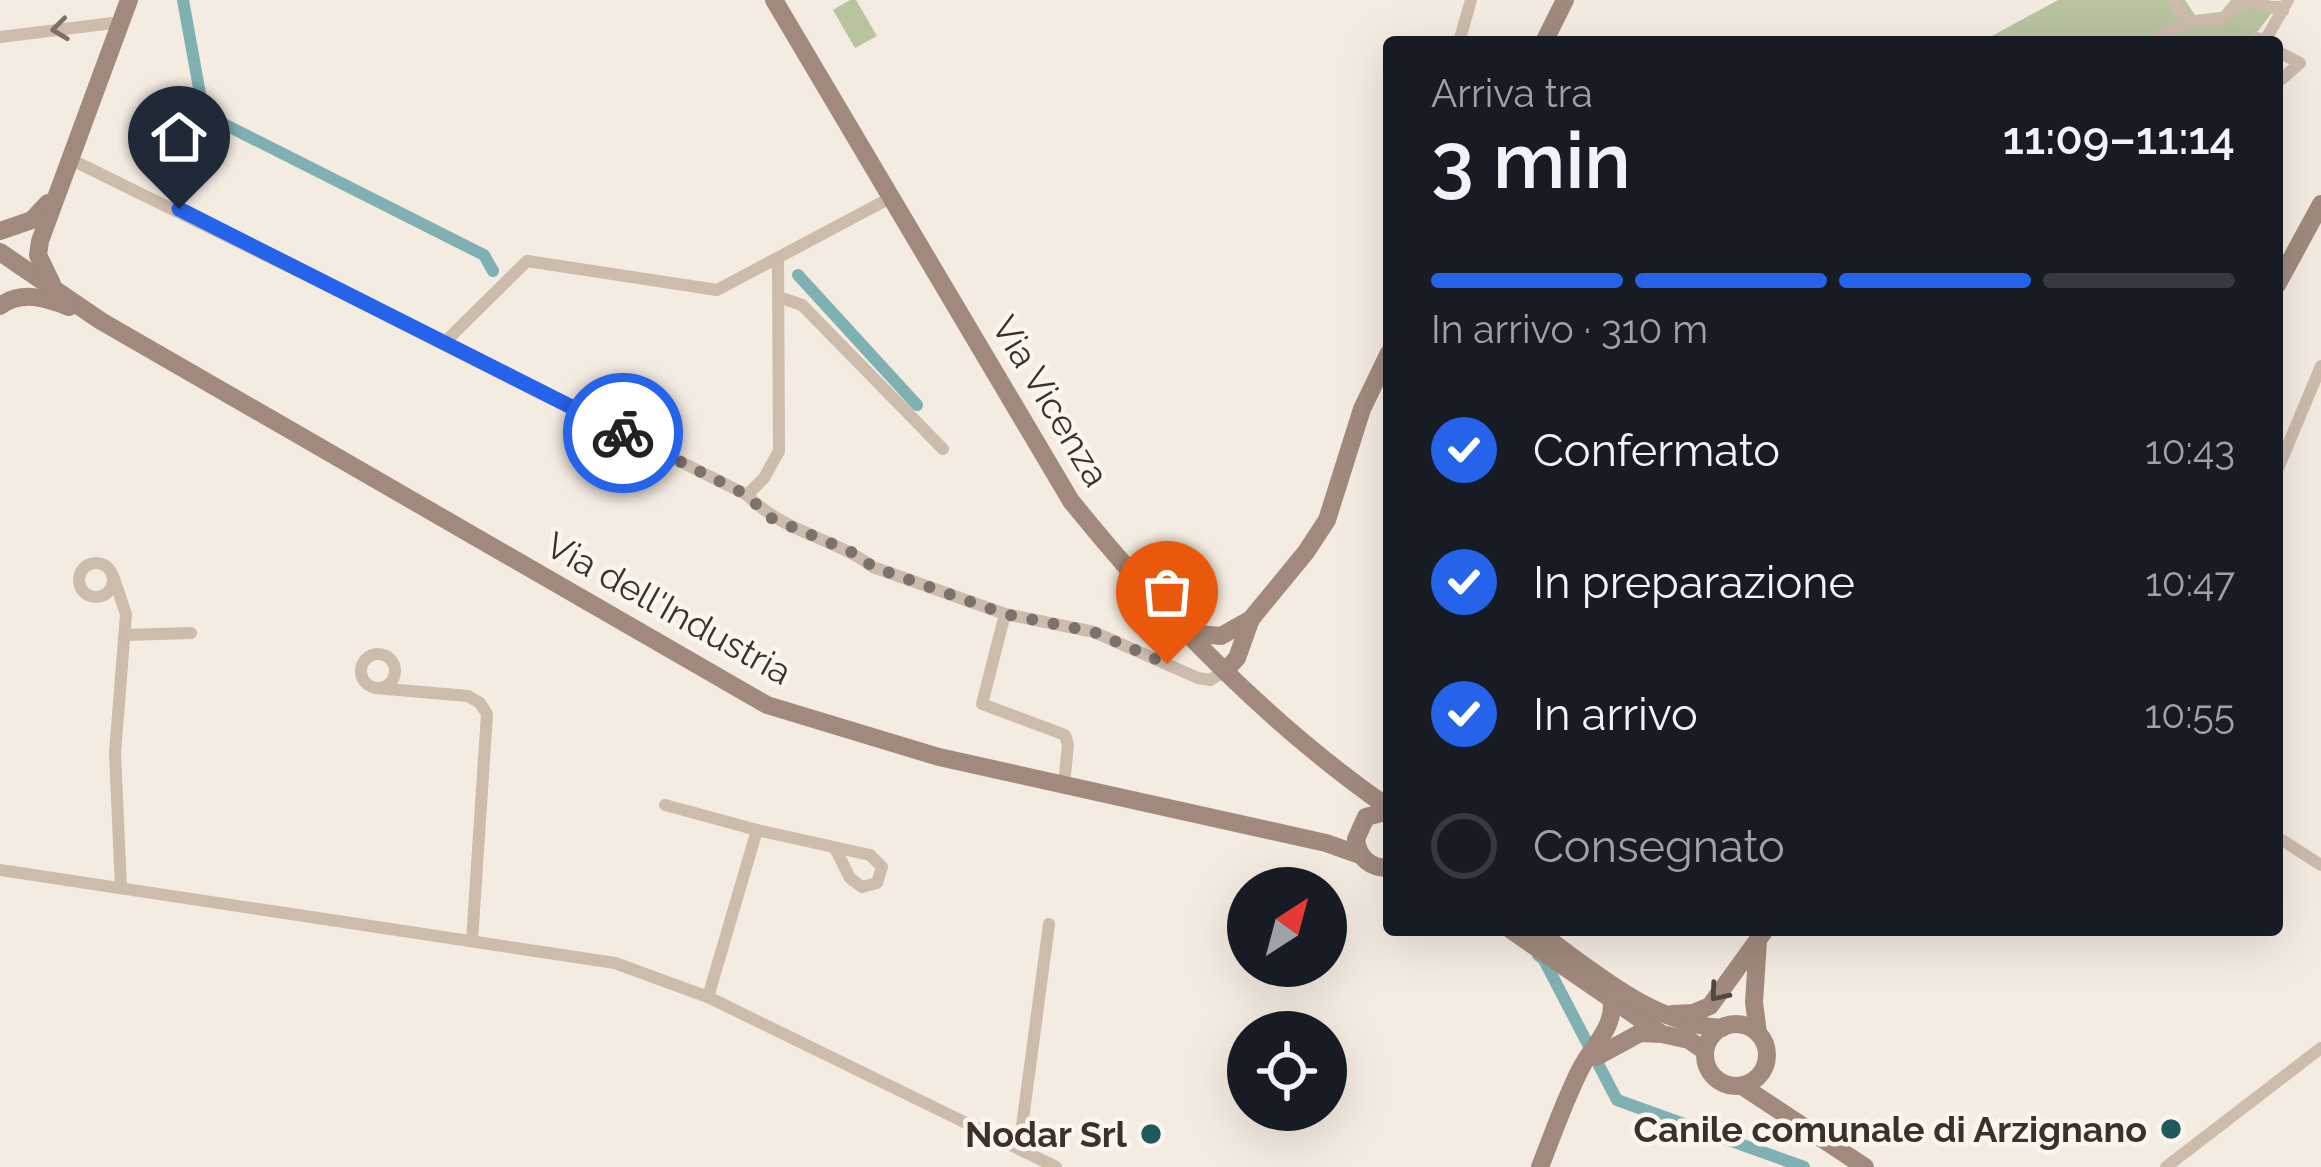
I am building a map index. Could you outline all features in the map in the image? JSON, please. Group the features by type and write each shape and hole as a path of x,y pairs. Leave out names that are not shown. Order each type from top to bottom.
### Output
{"main road":[{"path":"54,288 38,254 68,158 129,0"},
{"name":"Via Vicenza","path":"774,0 1071,501 1124,567 1208,655 1345,778 1383,806"},
{"path":"1547,36 1565,0"},
{"path":"0,231 32,220 55,195"},
{"path":"2283,274 2321,204"},
{"name":"Via dell'Industria","path":"0,252 101,321 767,705 940,757 1326,843 1360,855"},
{"name":"Via dell'Industria","path":"0,306 33,296 101,321"},
{"path":"1225,671 1237,658 1251,619 1327,520 1362,409 1383,365"},
{"path":"1208,655 1221,636 1251,619"},
{"path":"1187,633 1221,636"},
{"path":"1345,778 1358,797 1360,855 1371,865 1383,867"},
{"name":"Via Vicenza","path":"1358,828 1383,811"},
{"path":"1326,843 1358,828"},
{"path":"1520,936 1612,999 1706,1052 1715,1078 1742,1086 1756,1080 1765,1068"},
{"path":"1543,936 1661,1024 1728,1026 1758,1033"},
{"path":"1582,1066 1640,1033 1710,1006 1761,936"},
{"path":"1706,1052 1714,1034 1742,1010 1762,936"},
{"path":"1762,936 1754,1002 1758,1033 1767,1050 1768,1084 1796,1120"},
{"path":"1540,1167 1582,1066 1613,1016 1612,999"},
{"path":"1742,1086 1865,1167"}],"street":[{"path":"1462,36 1472,0"},
{"path":"2173,0 2187,23"},
{"path":"2162,36 2187,23 2223,19 2238,5 2251,1 2285,6 2270,36"},
{"path":"0,37 121,22"},
{"path":"2283,54 2300,62 2283,78"},
{"path":"68,158 747,495 769,517 856,554 873,567 1005,614 1094,632 1198,678 1210,680 1225,671"},
{"path":"444,343 527,261 717,290 892,197"},
{"path":"747,495 764,478 779,451 778,261"},
{"path":"778,297 802,305 943,449"},
{"path":"2283,457 2321,366"},
{"path":"122,888 115,753 126,614 112,576 101,564 85,567 79,582 84,592 112,602 126,614"},
{"path":"93,597 108,592 112,576"},
{"path":"1005,614 982,704 1065,736 1064,784"},
{"path":"125,635 191,633"},
{"path":"419,691 392,662 377,654 363,662 363,678 375,688 468,696 487,714 472,941"},
{"path":"375,688 393,679 392,662"},
{"path":"665,805 835,848"},
{"path":"708,997 757,830"},
{"path":"2283,841 2321,865"},
{"path":"0,870 615,963 708,997 1056,1167"},
{"path":"1019,1148 1048,924"},
{"path":"2166,1167 2321,1048"}],"green space":[{"path":"856,0 877,36 855,48 833,10"},
{"path":"2058,0 2185,0 2195,15 2221,12 2231,0 2281,1 2248,36 1992,36"}],"waterway":[{"path":"183,0 203,110 212,118 484,255 493,271"},
{"path":"798,275 917,405"},
{"path":"1538,955 1617,1100 1804,1167"}],"way so far":[{"path":"623,433 747,495 769,517 856,554 873,567 1005,614 1094,632 1167,664"}],"place":[{"name":"Canile comunale di Arzignano","path":"2171,1129"},
{"name":"Nodar Srl","path":"1151,1134"}],"route":[{"path":"179,209 623,433"}]}
